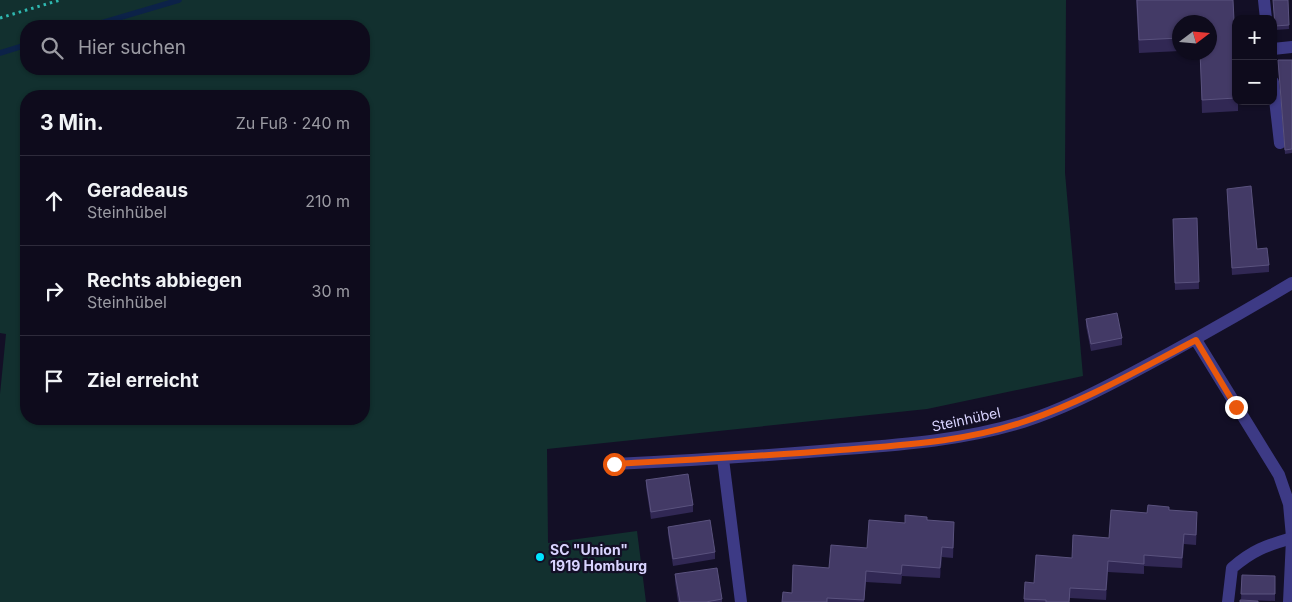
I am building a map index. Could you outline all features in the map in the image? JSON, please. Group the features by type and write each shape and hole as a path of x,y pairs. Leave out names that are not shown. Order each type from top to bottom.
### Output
{"street":[{"path":"1264,0 1266,15"},
{"path":"1277,49 1292,47"},
{"path":"1276,105 1280,143"},
{"name":"Steinhübel","path":"614,464 723,459 921,443 972,435 1025,422 1067,405 1196,340 1292,283"},
{"path":"1196,340 1278,475 1289,504 1292,538 1289,602"},
{"path":"723,459 741,602"},
{"path":"1228,602 1232,568 1248,554 1270,544 1292,538"}],"path":[{"path":"0,18 60,0"}],"green space":[{"path":"0,0 1066,0 1065,173 1083,376 927,409 547,449 548,543 637,531 646,602 0,602 0,394 6,334 0,333"}],"building":[{"path":"1137,0 1233,0 1232,98 1202,100 1200,60 1217,60 1217,15 1172,15 1172,38 1139,40"},
{"path":"1273,0 1288,0 1289,25 1277,26 1277,15 1274,15"},
{"path":"1278,60 1292,60 1292,149 1285,150"},
{"path":"1251,186 1257,249 1267,248 1269,265 1232,268 1227,189"},
{"path":"1197,218 1199,282 1175,283 1173,219"},
{"path":"1117,313 1122,338 1091,344 1086,319"},
{"path":"688,474 693,505 651,512 646,480"},
{"path":"1148,505 1169,507 1169,510 1197,512 1196,535 1184,534 1182,558 1144,555 1144,564 1108,561 1106,590 1070,588 1069,602 1046,602 1046,600 1024,599 1025,582 1034,583 1036,555 1072,558 1073,535 1109,538 1111,510 1147,513"},
{"path":"905,515 927,517 927,520 954,522 953,548 942,547 940,568 902,565 901,574 866,571 864,600 827,598 827,602 782,602 783,592 792,593 793,565 829,568 831,545 867,548 869,520 905,523"},
{"path":"710,520 715,552 673,559 668,527"},
{"path":"717,568 722,599 706,602 680,602 675,574"},
{"path":"1242,575 1275,576 1275,594 1241,594"},
{"path":"1240,600 1258,601 1258,602 1240,602"}],"waterway":[{"path":"111,20 179,0"},
{"path":"0,53 20,47"}],"place":[{"name":"SC \"Union\" 1919 Homburg","path":"540,557"}],"route":[{"path":"614,464 723,459 921,443 972,435 1025,422 1067,405 1196,340 1236,407"}]}
